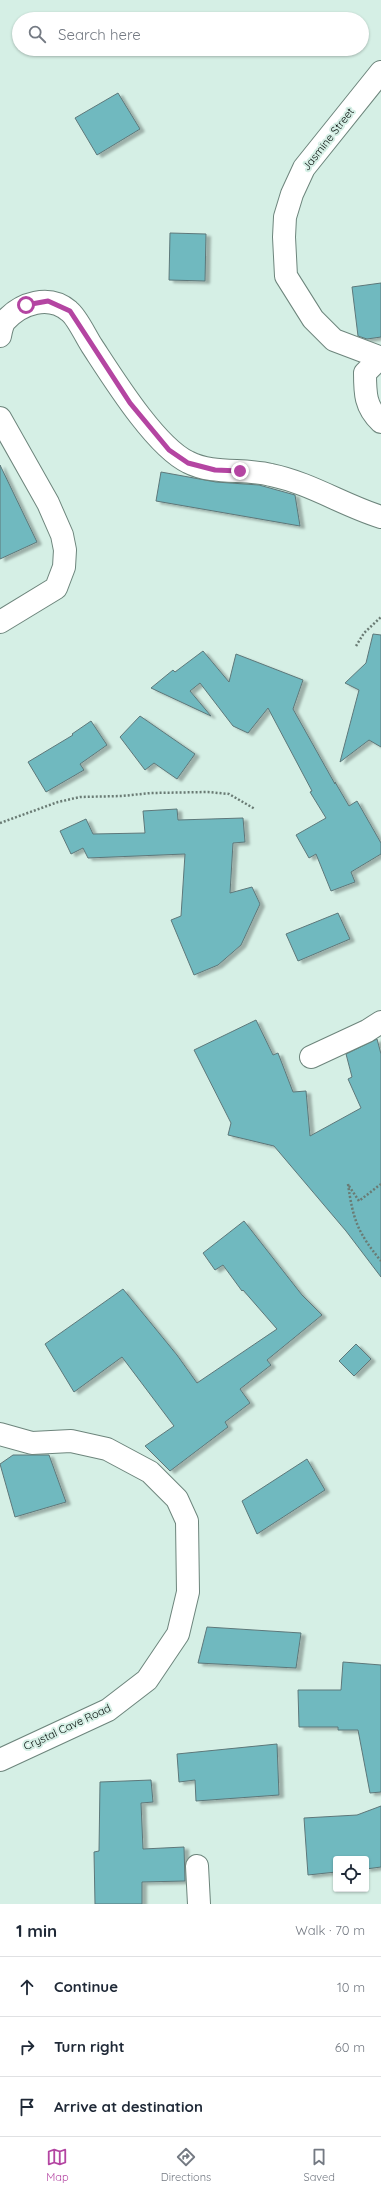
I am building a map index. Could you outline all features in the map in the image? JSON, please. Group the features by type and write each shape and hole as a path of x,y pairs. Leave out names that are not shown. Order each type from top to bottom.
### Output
{"street":[{"name":"Jasmine Street","path":"380,357 334,340 313,318 286,276 284,237 285,217 292,194 304,168 381,72"},
{"path":"0,336 4,322 26,305 48,301 70,311 130,403 169,450 188,463 215,470 270,474 298,482 366,513 381,517"},
{"path":"380,357 365,373 364,395 376,417 381,422"},
{"path":"0,418 48,503 62,535 65,550 64,568 56,588 0,622"},
{"path":"311,1058 367,1032 381,1022"},
{"name":"Crystal Cave Road","path":"0,1434 32,1443 71,1441 107,1448 150,1472 177,1499 187,1522 188,1592 178,1634 147,1680 108,1710 0,1760"},
{"path":"197,1866 199,1904"}],"path":[{"path":"356,646 364,633 381,617"},
{"path":"0,823 58,802 80,797 122,796 151,793 208,792 229,794 255,809"},
{"path":"381,1184 359,1201 348,1184 354,1219 361,1234 381,1261"}],"building":[{"path":"118,93 140,129 97,155 75,118"},
{"path":"170,233 206,234 205,281 169,280"},
{"path":"381,283 381,337 367,339 358,336 352,287"},
{"path":"0,465 37,542 0,559"},
{"path":"161,472 216,482 259,485 295,495 300,526 156,501"},
{"path":"373,634 381,635 381,747 369,740 340,762 359,690 345,683 366,663"},
{"path":"203,651 229,682 236,654 303,680 293,709 349,806 357,801 381,843 381,854 351,872 355,882 331,891 316,854 309,858 296,835 326,818 310,792 312,791 268,708 248,733 233,726 200,683 190,691 211,716 151,688 173,670 175,672"},
{"path":"140,716 195,754 177,779 154,763 145,770 120,737"},
{"path":"91,721 107,745 80,764 84,770 46,792 28,762 73,735 72,734"},
{"path":"177,809 178,820 243,818 245,842 233,843 230,893 252,887 260,904 241,945 218,965 194,975 171,920 181,916 185,854 88,858 83,848 71,854 60,831 86,819 93,834 145,833 143,811"},
{"path":"338,913 350,939 298,961 286,934"},
{"path":"256,1020 273,1055 278,1053 293,1092 306,1091 310,1136 361,1108 348,1079 352,1077 346,1054 377,1039 381,1054 381,1277 346,1231 274,1146 228,1135 231,1123 194,1050"},
{"path":"244,1221 302,1295 322,1315 267,1360 271,1365 240,1389 250,1403 225,1422 228,1427 170,1471 145,1446 174,1426 122,1357 74,1392 45,1344 123,1289 177,1355 197,1383 277,1329 243,1290 242,1291 223,1265 215,1270 203,1253"},
{"path":"356,1344 371,1359 354,1376 339,1361"},
{"path":"13,1455 49,1455 66,1502 15,1517 0,1464"},
{"path":"307,1459 325,1490 257,1534 242,1501"},
{"path":"207,1627 301,1633 296,1668 198,1663"},
{"path":"343,1662 381,1665 381,1792 370,1793 358,1730 338,1730 338,1727 299,1727 298,1690 341,1690"},
{"path":"277,1744 279,1795 196,1801 195,1780 179,1782 177,1754"},
{"path":"151,1780 153,1802 141,1803 143,1849 184,1847 185,1881 142,1882 142,1904 95,1904 94,1852 99,1851 100,1782"},
{"path":"381,1806 381,1867 369,1869 369,1856 333,1856 333,1872 308,1875 304,1818 357,1815"}],"route":[{"path":"26,305 48,301 70,311 105,367 130,403 169,450 188,463 215,470 240,471"}]}
